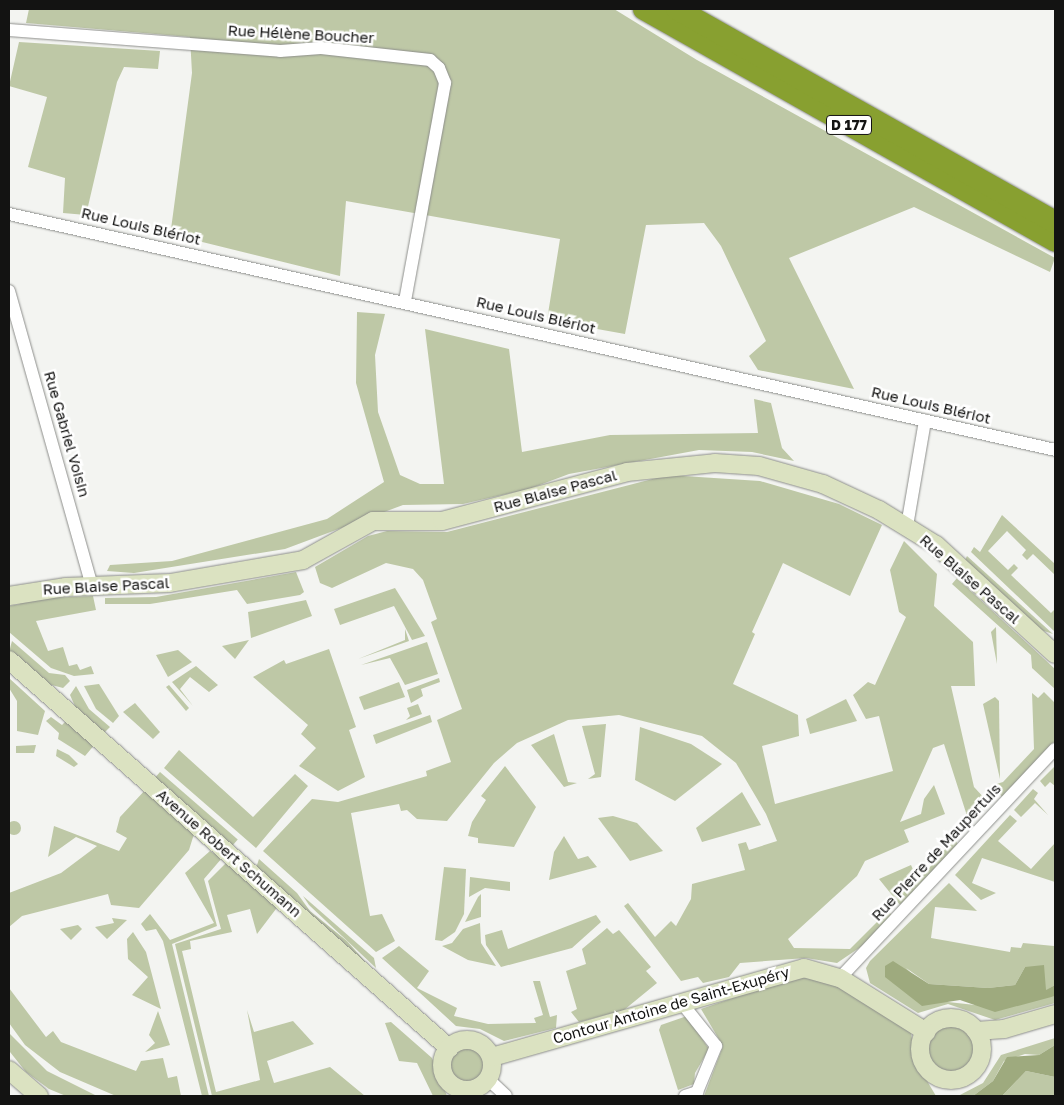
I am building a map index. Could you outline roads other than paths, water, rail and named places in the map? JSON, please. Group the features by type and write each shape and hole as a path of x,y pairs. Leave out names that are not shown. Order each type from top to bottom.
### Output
{"highway":[{"name":"D 177","path":"644,9 1055,241"},
{"name":"D 177","path":"677,9 1055,222"}],"street":[{"name":"Rue Hélène Boucher","path":"9,30 280,51 321,48 430,60 440,68 445,83 405,302"},
{"name":"Rue Louis Blériot","path":"9,214 1055,450"},
{"name":"Rue Gabriel Voisin","path":"9,291 92,586"},
{"path":"907,526 926,421"},
{"name":"Rue Blaise Pascal","path":"9,596 92,586 170,583 303,560 373,521 442,521 669,464 759,466 823,484 907,526 936,545 1054,649"},
{"name":"Avenue Robert Schumann","path":"9,660 448,1048"},
{"name":"Rue Pierre de Maupertuis","path":"840,978 1055,749"},
{"name":"Contour Antoine de Saint-Exupéry","path":"492,1057 791,970 815,968 840,978 926,1032"},
{"path":"685,1007 716,1046 691,1094"},
{"path":"976,1031 1004,1029 1055,1014"},
{"path":"982,1054 976,1031 965,1022 951,1018 936,1022 926,1032 920,1046 923,1061 943,1088 969,1075 982,1054 997,1042 1055,1026"},
{"path":"460,1040 473,1040 485,1046 492,1057 489,1080 475,1089 461,1093 443,1072 448,1048 460,1040"},
{"path":"9,1070 39,1096"},
{"path":"489,1080 506,1096"}]}
